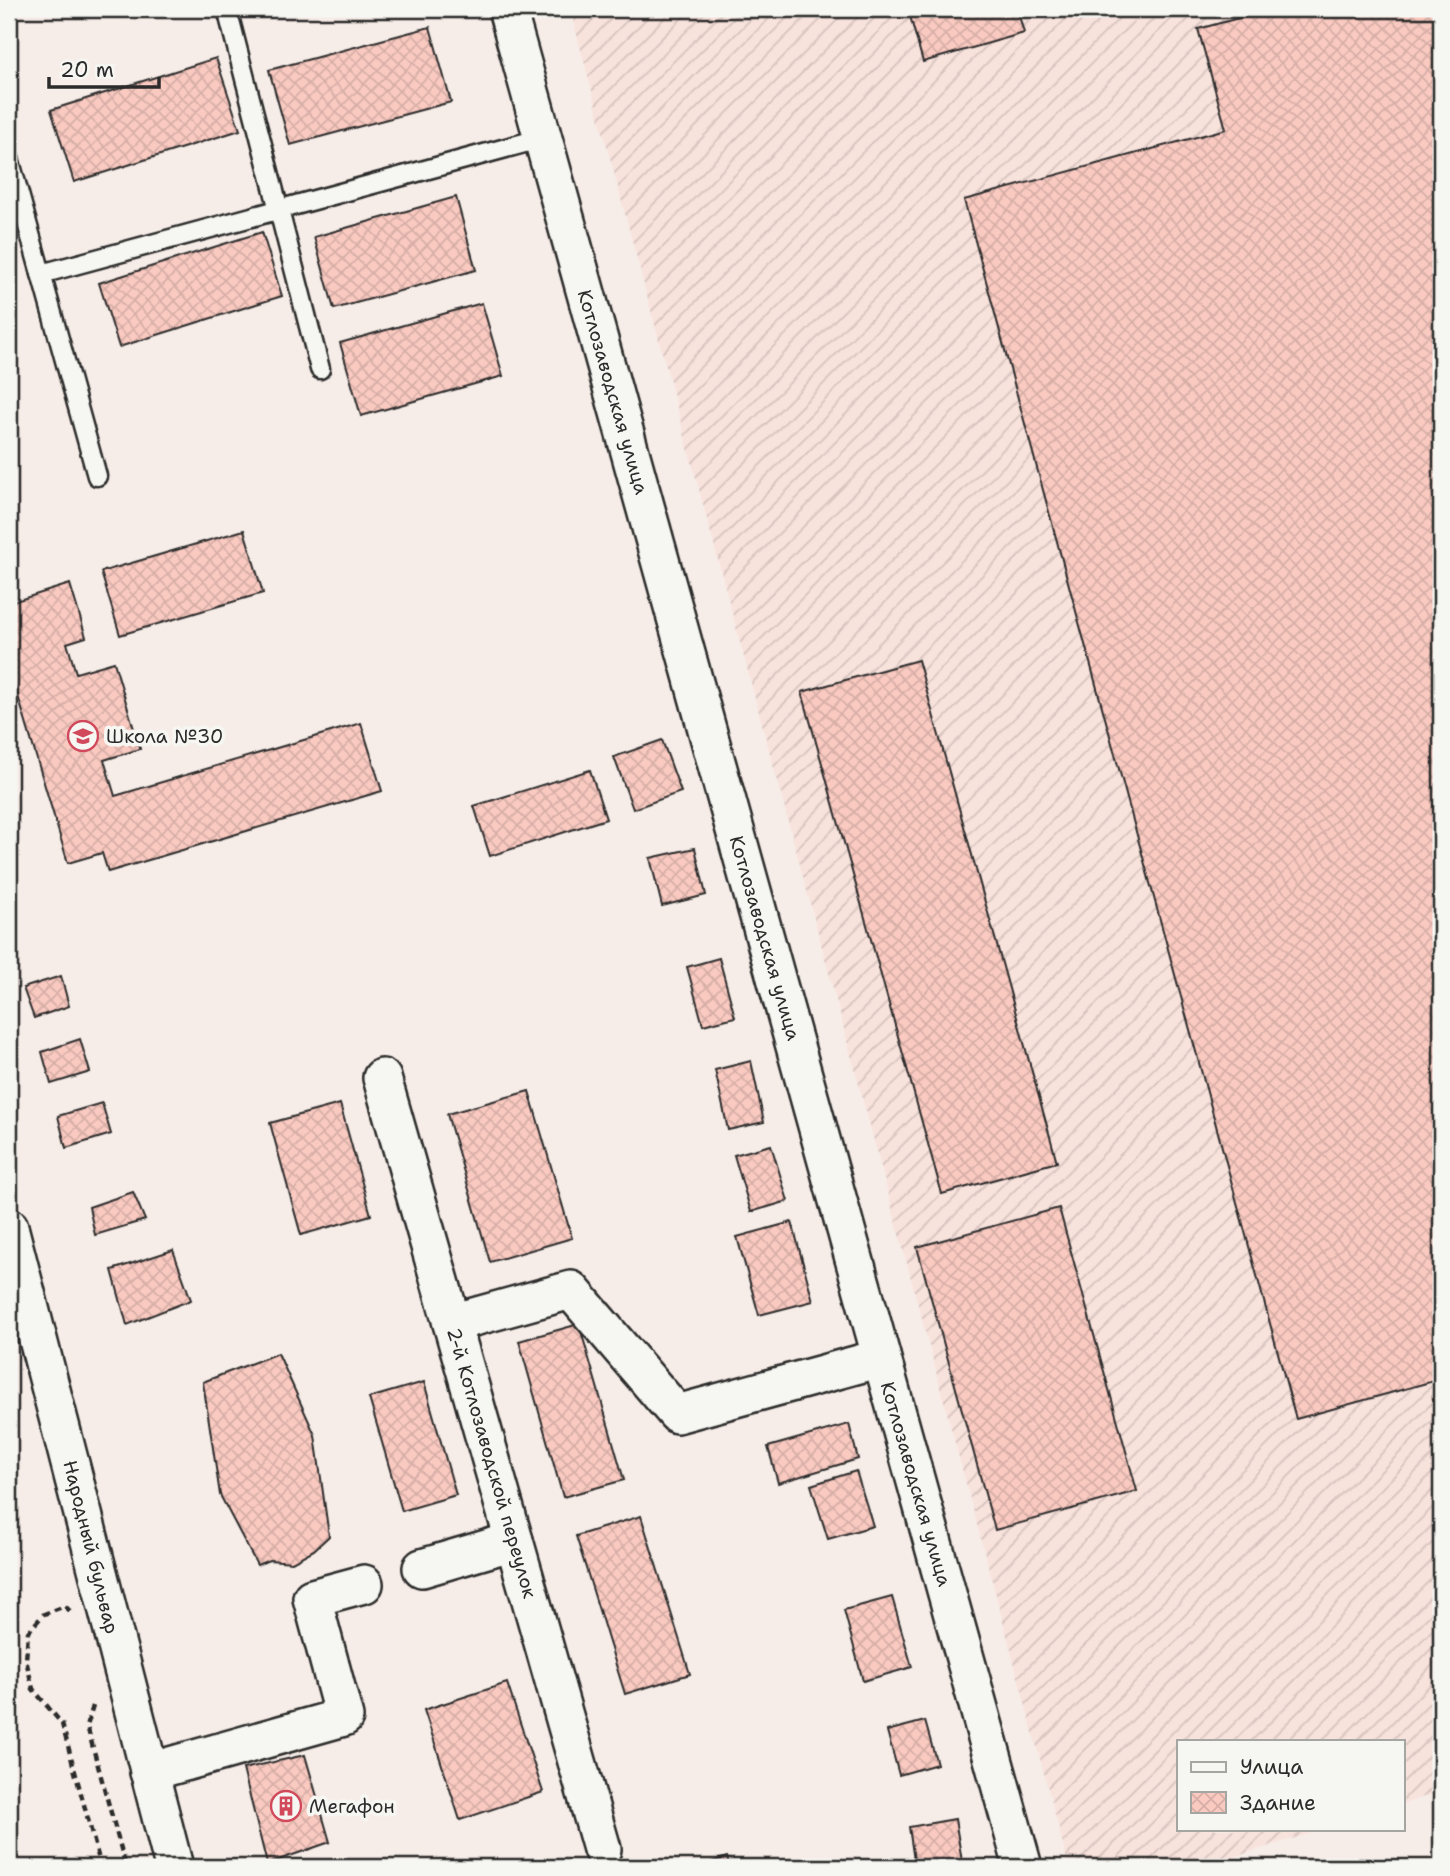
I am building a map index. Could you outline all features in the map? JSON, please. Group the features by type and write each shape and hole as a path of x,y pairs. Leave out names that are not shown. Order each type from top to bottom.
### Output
{"street":[{"name":"Котлозаводская улица","path":"507,9 1023,1867"},
{"name":"2-й Котлозаводской переулок","path":"382,1078 602,1849"},
{"name":"Народный бульвар","path":"9,1227 174,1867"},
{"path":"452,1323 571,1290 677,1414 881,1358"},
{"path":"422,1568 514,1541"},
{"path":"149,1772 344,1717 312,1598 363,1584"}],"lane":[{"path":"227,9 320,369"},
{"path":"41,274 543,138"},
{"path":"9,158 97,476"}],"path":[{"path":"72,1613 65,1606 44,1614 28,1632 26,1660 33,1689 61,1724 101,1867"},
{"path":"94,1703 87,1726 126,1867"}],"shaded area":[{"path":"570,9 1441,9 1441,1791 1404,1804 1404,1740 1177,1740 1177,1830 1321,1830 1202,1867 1069,1867"}],"building":[{"path":"908,9 1017,9 1024,33 923,62"},
{"path":"1272,9 1441,9 1441,1379 1296,1419 964,200 1226,129 1198,29"},
{"path":"430,27 451,102 290,145 269,70"},
{"path":"216,58 240,130 74,182 51,110"},
{"path":"456,197 476,270 334,309 314,237"},
{"path":"262,232 282,296 119,347 99,283"},
{"path":"482,303 503,376 361,416 340,343"},
{"path":"244,530 263,593 120,635 101,572"},
{"name":"Школа №30","path":"70,584 86,637 67,643 76,673 114,662 140,749 104,760 115,796 361,723 382,791 108,872 102,853 68,863 9,666 9,603"},
{"path":"918,660 1057,1162 942,1194 802,692"},
{"path":"662,740 681,792 633,809 614,757"},
{"path":"590,770 606,819 490,856 474,806"},
{"path":"695,848 706,895 662,906 650,858"},
{"path":"719,958 735,1017 703,1025 687,967"},
{"path":"61,976 69,1006 34,1018 23,988"},
{"path":"80,1039 90,1072 51,1084 42,1052"},
{"path":"751,1061 764,1122 728,1130 715,1070"},
{"path":"529,1091 572,1238 490,1262 447,1114"},
{"path":"102,1103 111,1134 66,1148 58,1116"},
{"path":"340,1104 371,1215 301,1235 270,1123"},
{"path":"771,1145 788,1201 751,1212 734,1155"},
{"path":"133,1192 145,1220 95,1235 89,1207"},
{"path":"1059,1208 1137,1491 995,1530 917,1247"},
{"path":"792,1222 813,1301 759,1315 737,1237"},
{"path":"173,1250 191,1300 127,1325 112,1270"},
{"path":"579,1324 624,1480 563,1497 519,1341"},
{"path":"278,1353 315,1435 329,1536 314,1550 292,1562 269,1560 257,1565 220,1495 203,1382"},
{"path":"424,1382 456,1495 402,1511 369,1398"},
{"path":"849,1424 858,1459 778,1483 768,1447"},
{"path":"856,1471 873,1526 828,1539 811,1485"},
{"path":"641,1516 690,1674 625,1694 576,1536"},
{"path":"892,1597 912,1667 863,1681 844,1610"},
{"path":"507,1683 543,1792 460,1820 424,1710"},
{"path":"925,1721 937,1764 899,1775 887,1731"},
{"name":"Мегафон","path":"305,1755 330,1842 267,1864 243,1769"},
{"path":"955,1819 963,1867 915,1867 909,1827"},
{"path":"727,1857 730,1867 696,1867"}],"place":[{"name":"Школа №30","path":"83,736"},
{"name":"Мегафон","path":"286,1806"}]}
